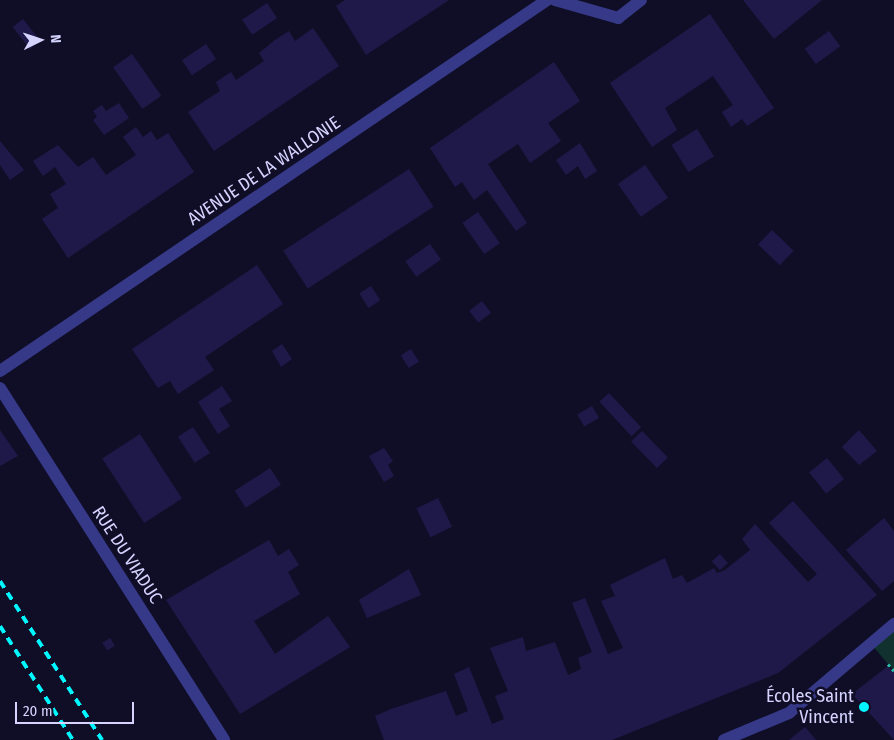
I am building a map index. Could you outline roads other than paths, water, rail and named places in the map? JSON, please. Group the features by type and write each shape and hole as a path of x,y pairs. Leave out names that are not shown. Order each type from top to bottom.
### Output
{"street":[{"name":"AVENUE DE LA WALLONIE","path":"0,371 547,0"},
{"path":"555,0 618,18 641,0"},
{"name":"RUE DU VIADUC","path":"0,388 224,740"},
{"path":"724,740 789,714 894,624"}],"railway":[{"path":"0,581 102,740"},
{"path":"0,626 73,740"}],"place":[{"name":"Écoles Saint Vincent","path":"864,707"}]}
